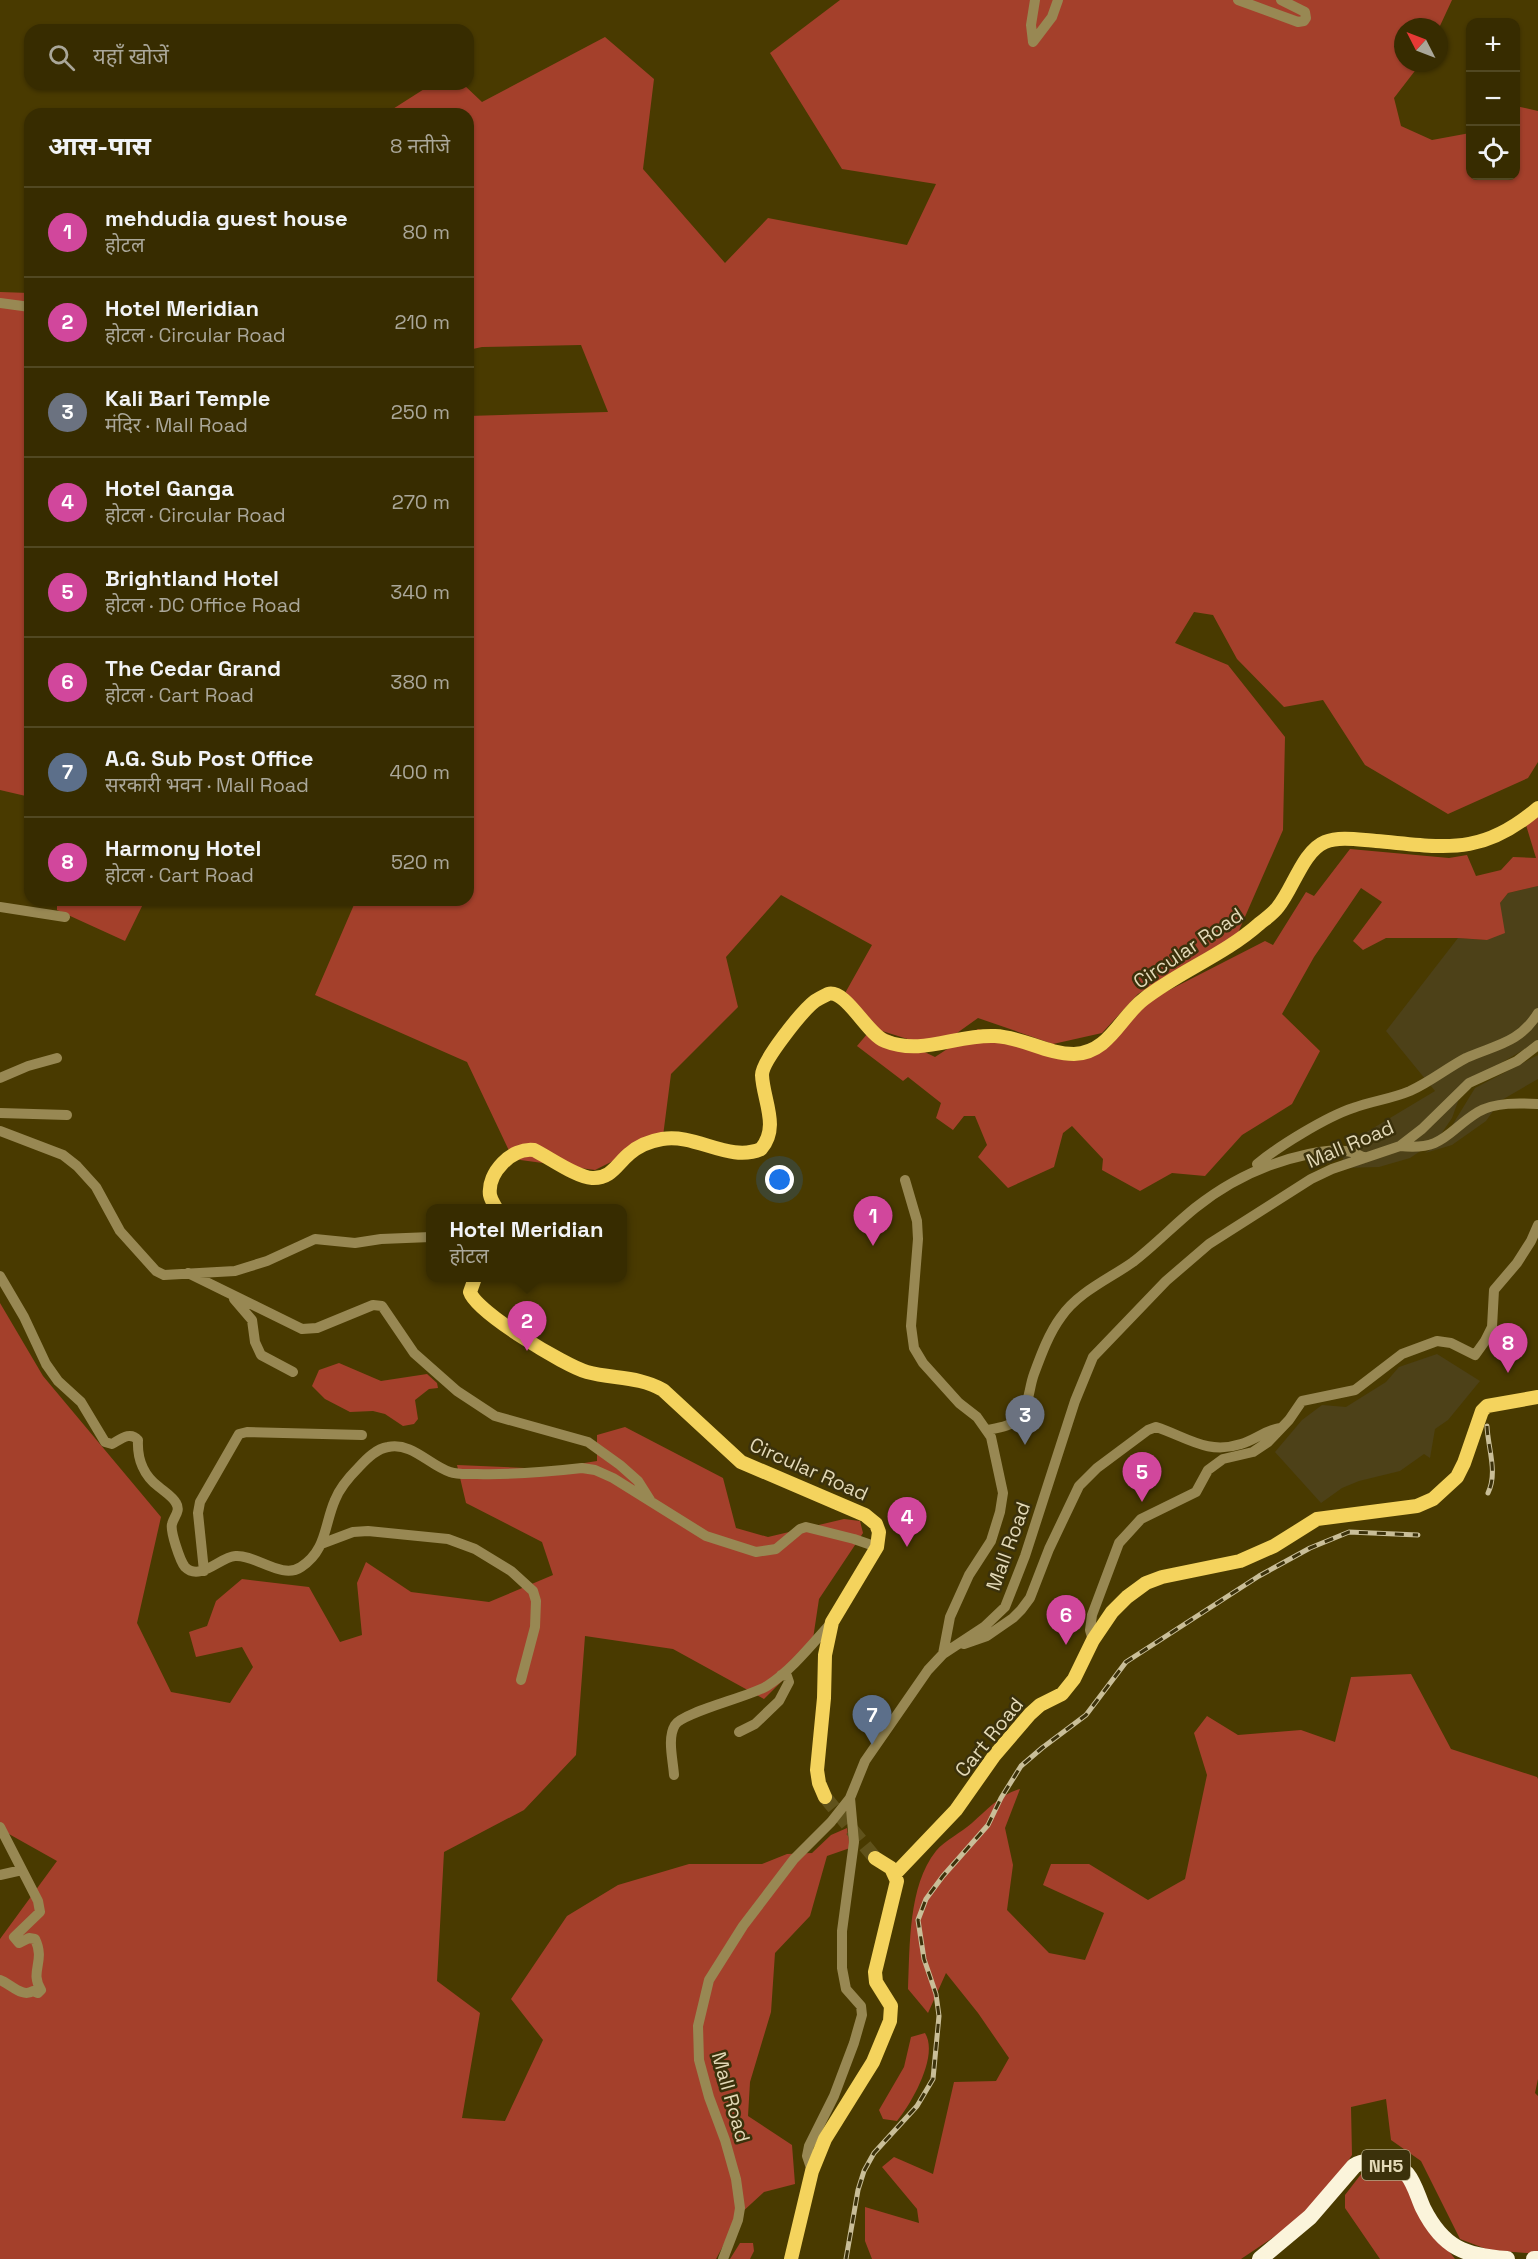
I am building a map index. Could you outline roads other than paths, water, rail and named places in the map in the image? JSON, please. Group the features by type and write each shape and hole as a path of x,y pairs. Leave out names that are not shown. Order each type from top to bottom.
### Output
{"highway":[{"name":"NH5","path":"1260,2259 1310,2217 1359,2162 1388,2165 1407,2174 1414,2184 1425,2212 1442,2236 1454,2247 1470,2254 1507,2259"}],"main road":[{"name":"Circular Road","path":"494,1204 490,1197 490,1188 495,1174 505,1161 525,1150 534,1150 590,1178 606,1176 641,1145 661,1139 680,1139 743,1154 761,1149 769,1134 770,1121 762,1075 766,1063 801,1016 815,1002 828,994 835,993 841,996 875,1035 884,1041 905,1046 935,1046 966,1037 998,1036 1056,1052 1073,1054 1085,1052 1112,1035 1142,1000 1232,945 1278,908 1309,856 1326,842 1349,839 1451,848 1474,844 1508,831 1538,808"},
{"name":"Circular Road","path":"474,1282 470,1292 474,1300 518,1333 575,1368 589,1373 642,1380 654,1384 741,1462 871,1519 879,1532 876,1547"},
{"name":"Cart Road","path":"895,1874 956,1810 981,1773 1020,1725 1040,1705 1062,1694 1074,1679 1093,1641 1112,1612 1127,1597 1146,1583 1190,1570 1239,1561 1274,1546 1317,1518 1417,1506 1433,1499 1457,1477 1482,1411 1487,1406 1538,1397"},
{"path":"825,1797 817,1770 824,1698 825,1655 832,1622 876,1547"},
{"path":"791,2259 812,2171 827,2134 873,2062 890,2021 891,2006 876,1982 875,1972 897,1884 895,1874 888,1865 875,1858"}],"street":[{"path":"1035,0 1031,25 1033,42 1052,17 1058,0"},
{"path":"1238,0 1298,22 1304,21 1305,12 1281,0"},
{"path":"0,303 24,306"},
{"path":"0,907 65,917"},
{"path":"987,1430 1013,1423 1021,1416 1034,1375 1050,1337 1061,1316 1076,1299 1124,1269 1195,1208 1261,1161 1333,1116 1413,1090 1465,1059 1510,1041 1525,1030 1538,1013"},
{"name":"Mall Road","path":"723,2259 738,2220 740,2208 736,2179 725,2140 712,2108 700,2067 697,2042 709,1980 743,1926 794,1859 831,1822 850,1798 865,1761 928,1670 943,1654 984,1627 1005,1607 1033,1535 1089,1363 1166,1281 1209,1244 1292,1190 1332,1169 1400,1146 1422,1129 1469,1083 1517,1061 1538,1045"},
{"path":"0,1078 28,1066 57,1058"},
{"path":"1400,1146 1419,1147 1439,1141 1450,1136 1479,1111 1488,1108 1516,1103 1538,1104"},
{"path":"0,1113 67,1115"},
{"path":"0,1131 63,1155 77,1166 96,1187 120,1231 156,1271 164,1275 235,1271 315,1239 355,1243 381,1239 426,1238"},
{"path":"1243,1176 1284,1159 1326,1151 1344,1150 1365,1158"},
{"path":"905,1180 917,1221 911,1326 914,1348 918,1357 958,1403 977,1417 987,1430 1002,1479 1003,1493 1000,1512 991,1541 969,1575 950,1617 943,1654"},
{"path":"1093,1641 1089,1630 1092,1616 1119,1543 1141,1519 1196,1492 1208,1470 1223,1459 1253,1452 1268,1442 1282,1428 1302,1401 1355,1390 1402,1354 1437,1341 1451,1343 1475,1355 1492,1327 1494,1290 1518,1263 1538,1225"},
{"path":"188,1273 302,1329 317,1328 373,1305 382,1306 414,1353 458,1391 495,1416 588,1442 638,1481 654,1505"},
{"path":"0,1276 24,1317 46,1364 58,1381 81,1402 105,1442 112,1444 128,1436 135,1436 138,1440 138,1453 143,1468 157,1486 176,1502 178,1511 171,1529 185,1566 204,1571 222,1560 235,1556 286,1570 298,1569 311,1559 321,1544 334,1500 341,1488 366,1458 389,1446 409,1449 450,1472 461,1474 503,1475 582,1468 595,1470 613,1478 706,1536 756,1552 776,1549 800,1529 806,1527 876,1547"},
{"path":"230,1294 252,1320 255,1342 261,1355 293,1372"},
{"path":"958,1643 966,1644 987,1636 1022,1610 1030,1598 1057,1529 1079,1486 1097,1468 1149,1430 1156,1427 1194,1443 1222,1449 1246,1442 1272,1429 1282,1428"},
{"path":"204,1571 198,1512 200,1502 239,1434 247,1432 362,1435"},
{"path":"321,1544 353,1532 368,1531 448,1539 475,1549 511,1571 533,1591 536,1601 535,1627 521,1680"},
{"path":"674,1775 672,1741 675,1725 680,1719 766,1686 781,1675 832,1622"},
{"path":"739,1732 755,1724 779,1701 789,1682 787,1676 781,1675"},
{"path":"812,2171 807,2153 834,2096 862,2015 861,2006 846,1989 842,1968 842,1931 854,1842 850,1798"},
{"path":"0,1827 35,1896 40,1912 14,1937 19,1943 28,1938 35,1939 39,1947 40,1958 36,1983 41,1990 38,1994 33,1991 23,1994 0,1980"},
{"path":"0,1875 22,1870"}],"tunnel":[{"path":"825,1797 875,1858"}],"railway":[{"path":"1487,1426 1492,1469 1488,1493"},
{"path":"846,2259 858,2190 864,2171 874,2153 917,2106 933,2079 939,2016 936,1994 924,1959 918,1920 926,1899 988,1825 1001,1798 1021,1766 1086,1715 1126,1662 1259,1576 1310,1548 1349,1532 1418,1535"}],"place":[{"name":"mehdudia guest house","path":"873,1246"},
{"name":"Hotel Meridian","path":"527,1351"},
{"name":"Harmony Hotel","path":"1508,1373"},
{"name":"Kali Bari Temple","path":"1025,1445"},
{"name":"Brightland Hotel","path":"1142,1502"},
{"name":"Hotel Ganga","path":"907,1547"},
{"name":"The Cedar Grand","path":"1066,1645"},
{"name":"A.G. Sub Post Office","path":"872,1745"}]}
